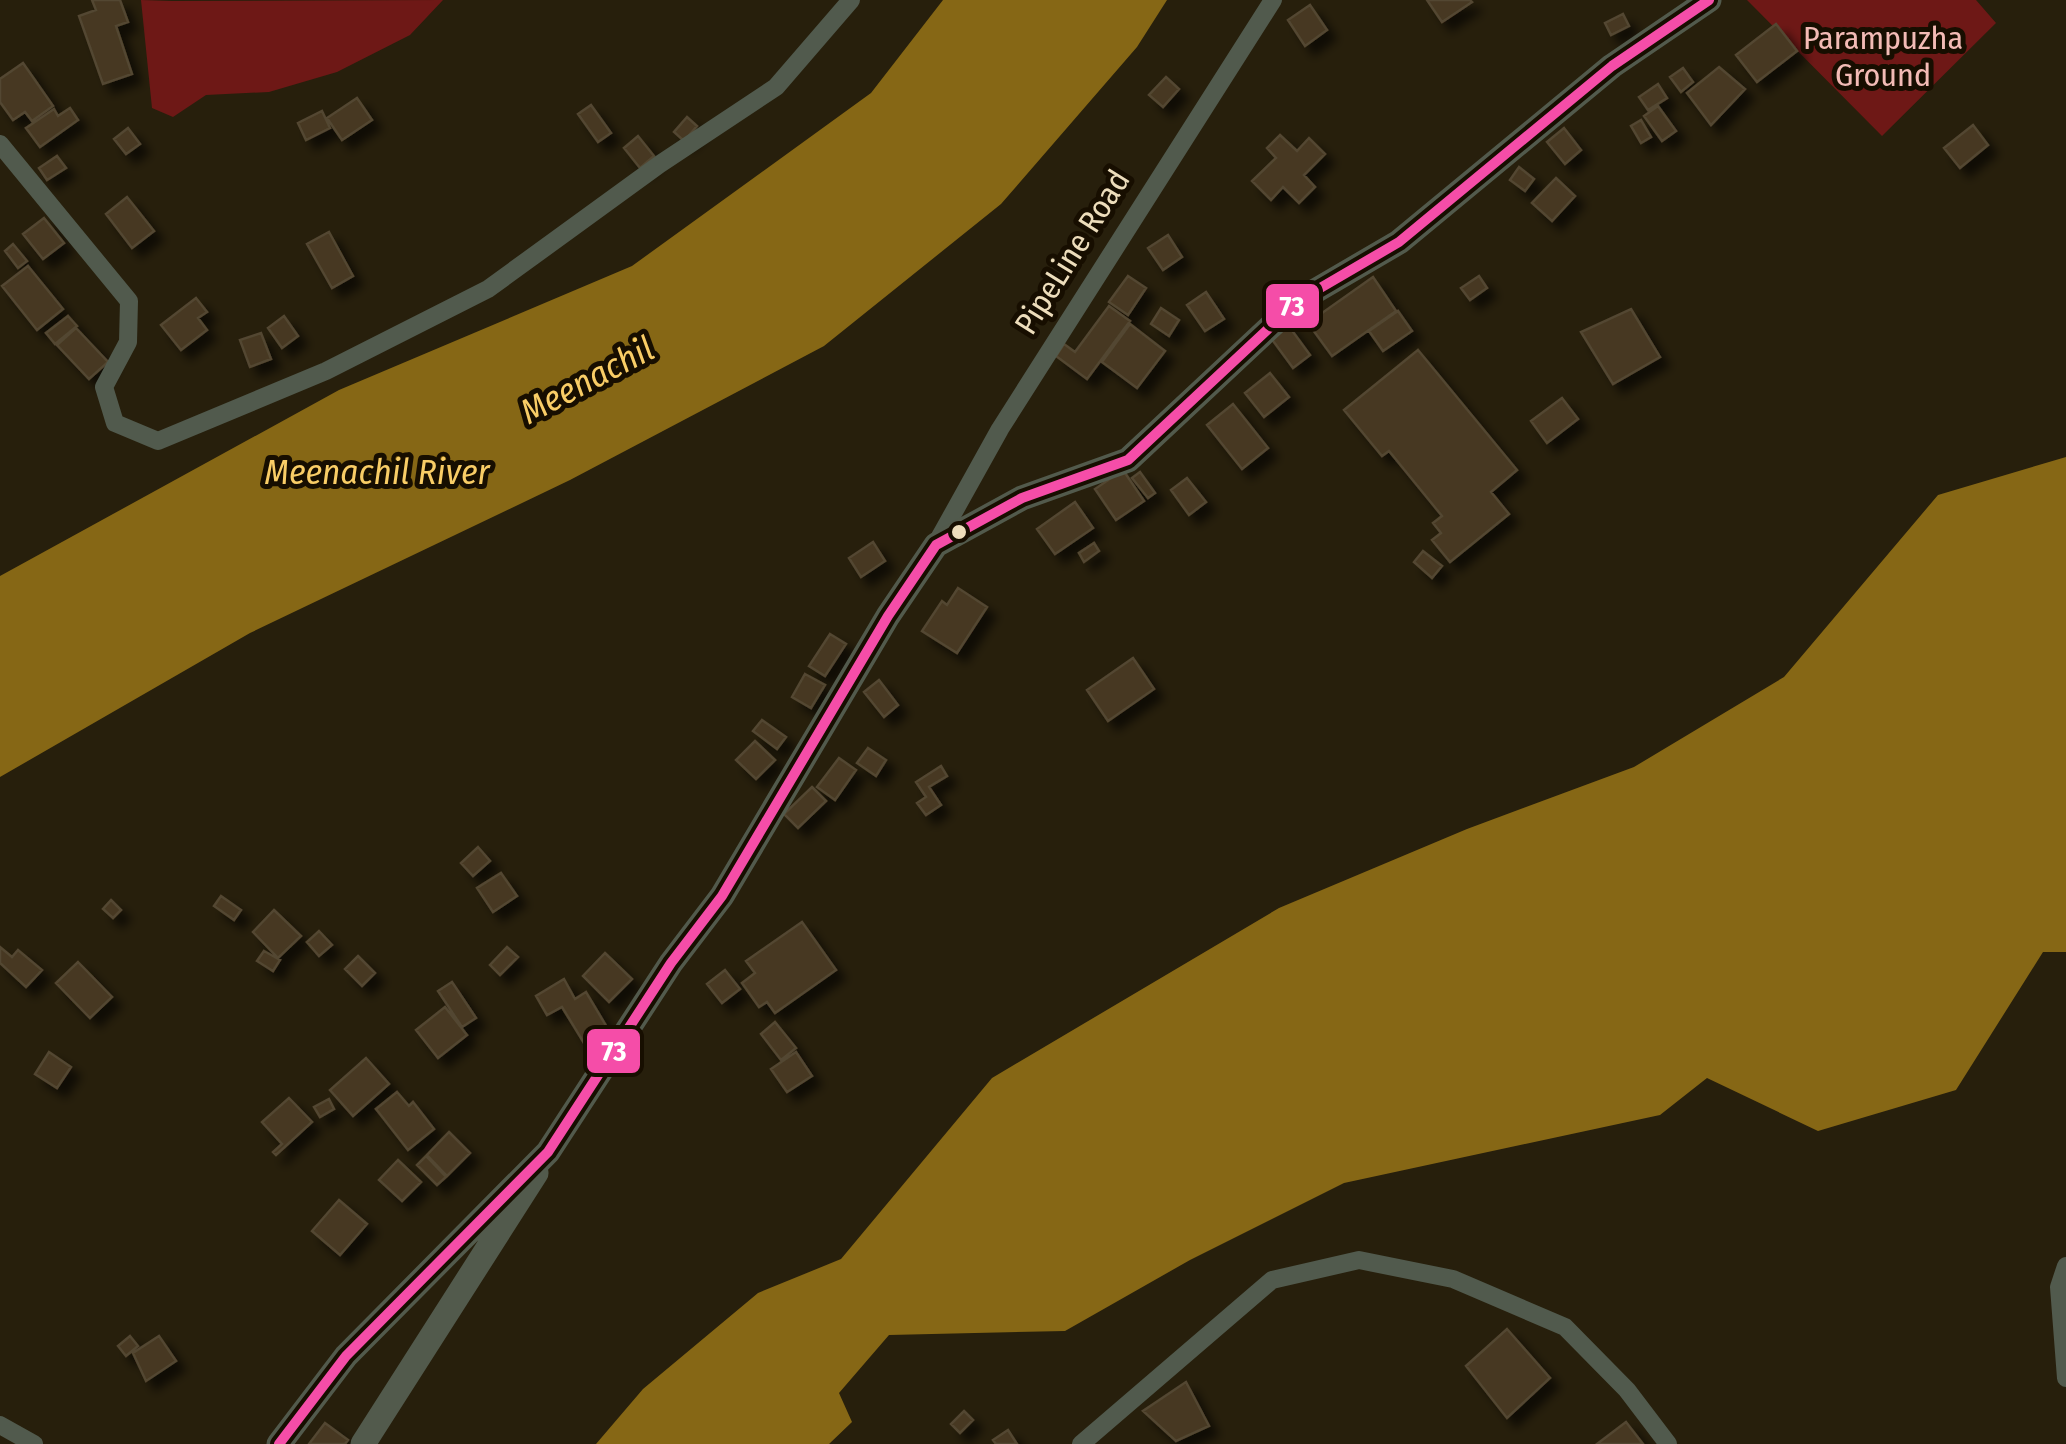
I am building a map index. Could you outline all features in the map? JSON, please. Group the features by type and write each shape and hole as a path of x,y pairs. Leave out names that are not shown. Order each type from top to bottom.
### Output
{"main road":[{"path":"363,1444 671,963 722,896 879,631 936,545 1022,498 1128,460 1298,300 1398,242 1612,66 1709,0"},
{"path":"279,1444 346,1356 548,1152"}],"street":[{"path":"0,144 129,300 128,342 104,387 115,423 158,441 326,371 488,289 660,164 776,87 851,0"},
{"name":"PipeLine Road","path":"936,545 1011,412 1272,0"},
{"path":"1081,1444 1272,1280 1359,1260 1453,1279 1565,1327 1627,1390 1668,1444"},
{"path":"2066,1266 2060,1287 2066,1378"},
{"path":"0,1425 34,1444"}],"green space":[{"path":"141,0 443,0 410,35 337,72 269,92 206,95 173,117 152,108"},
{"name":"Parampuzha Ground","path":"1747,0 1976,0 1996,23 1882,136"}],"water":[{"name":"Meenachil River","path":"943,0 1167,0 1137,47 1001,204 824,346 570,480 250,633 0,777 0,576 339,390 632,266 871,93"},
{"path":"2066,457 2066,952 2043,952 1956,1090 1818,1131 1707,1078 1660,1115 1344,1183 1190,1260 1065,1331 889,1335 839,1393 852,1422 829,1444 596,1444 643,1389 758,1293 841,1259 992,1078 1279,908 1467,829 1634,767 1784,677 1938,495"}],"building":[{"path":"92,0 120,0 128,22 116,26 132,74 103,84 79,16 96,10"},
{"path":"1427,0 1470,0 1472,2 1442,22"},
{"path":"1310,5 1327,30 1305,46 1288,20"},
{"path":"1623,14 1629,26 1611,35 1605,23"},
{"path":"1776,24 1797,51 1757,82 1736,55"},
{"path":"23,63 53,106 32,121 25,112 13,120 0,102 0,79"},
{"path":"1719,67 1745,89 1711,125 1687,93"},
{"path":"1683,68 1693,82 1681,92 1670,77"},
{"path":"1166,77 1179,89 1163,107 1149,95"},
{"path":"1658,84 1667,98 1648,110 1639,97"},
{"path":"357,98 372,120 342,140 327,118"},
{"path":"591,105 611,133 598,142 578,114"},
{"path":"1658,106 1676,131 1662,141 1644,116"},
{"path":"70,108 78,120 40,147 26,128 54,109 58,116"},
{"path":"322,111 330,128 306,140 298,123"},
{"path":"687,117 697,126 684,141 674,132"},
{"path":"1641,120 1651,137 1641,143 1631,126"},
{"path":"1973,125 1988,145 1960,168 1944,148"},
{"path":"128,128 140,144 126,154 114,139"},
{"path":"1564,128 1581,150 1565,164 1547,142"},
{"path":"1280,135 1297,151 1309,138 1325,154 1304,175 1315,187 1299,203 1283,187 1271,200 1252,181 1276,158 1267,148"},
{"path":"638,136 654,156 640,168 624,148"},
{"path":"57,156 66,168 47,180 39,168"},
{"path":"1519,167 1534,179 1525,191 1510,180"},
{"path":"1556,178 1575,196 1552,221 1532,203"},
{"path":"127,197 154,231 132,248 106,214"},
{"path":"44,218 64,243 43,259 23,234"},
{"path":"329,232 353,276 332,288 307,244"},
{"path":"1168,235 1182,257 1163,270 1148,248"},
{"path":"13,244 27,261 18,268 5,251"},
{"path":"28,266 63,309 37,330 2,286"},
{"path":"1128,276 1146,288 1128,315 1109,302"},
{"path":"1479,276 1487,288 1470,300 1461,288"},
{"path":"1373,277 1396,311 1332,356 1308,323"},
{"path":"1206,292 1224,319 1205,331 1187,305"},
{"path":"196,298 207,312 198,318 207,330 181,350 161,325"},
{"path":"1109,306 1130,321 1087,379 1056,356 1064,344 1075,352"},
{"path":"1161,308 1179,320 1169,336 1151,324"},
{"path":"1631,309 1660,357 1613,384 1581,332"},
{"path":"1398,311 1412,331 1383,351 1369,331"},
{"path":"68,316 77,326 55,344 46,333"},
{"path":"284,316 298,336 282,348 268,328"},
{"path":"1285,321 1310,355 1293,368 1268,334"},
{"path":"1130,324 1165,351 1137,388 1102,362"},
{"path":"76,328 108,362 89,379 57,345"},
{"path":"261,333 271,359 250,367 240,340"},
{"path":"1418,350 1517,470 1491,492 1509,514 1450,562 1432,540 1441,533 1433,523 1442,516 1389,451 1382,456 1344,410"},
{"path":"1270,373 1289,397 1264,417 1245,393"},
{"path":"1562,398 1578,419 1547,443 1531,421"},
{"path":"1233,404 1268,448 1242,469 1207,425"},
{"path":"1123,470 1144,501 1116,520 1095,489"},
{"path":"1140,472 1155,493 1148,498 1132,478"},
{"path":"1187,478 1206,502 1189,515 1171,490"},
{"path":"1075,502 1093,528 1055,554 1037,529"},
{"path":"873,542 885,561 861,577 849,558"},
{"path":"1094,543 1099,551 1084,562 1079,553"},
{"path":"1423,551 1442,566 1432,578 1414,562"},
{"path":"958,588 987,607 957,653 922,631 942,601 947,605"},
{"path":"830,634 846,644 825,676 809,666"},
{"path":"1133,658 1154,689 1108,721 1087,690"},
{"path":"805,674 825,685 811,708 792,697"},
{"path":"879,680 898,705 884,717 864,692"},
{"path":"762,720 786,737 777,749 753,731"},
{"path":"755,741 775,760 756,779 736,760"},
{"path":"868,748 886,760 876,776 857,763"},
{"path":"839,758 856,770 835,800 817,787"},
{"path":"941,766 947,776 929,787 941,805 926,815 917,803 926,797 916,782"},
{"path":"812,787 826,801 798,828 784,814"},
{"path":"478,847 490,861 473,876 461,863"},
{"path":"501,873 517,896 493,912 477,888"},
{"path":"221,896 241,910 234,920 214,906"},
{"path":"111,900 121,910 113,918 103,909"},
{"path":"274,910 301,936 278,958 253,932"},
{"path":"802,922 836,970 775,1013 767,1002 759,1007 742,983 755,973 746,961"},
{"path":"319,931 332,945 319,956 307,942"},
{"path":"0,947 12,957 18,950 42,970 26,987 0,963"},
{"path":"507,947 518,957 500,975 490,965"},
{"path":"264,951 280,960 273,971 257,961"},
{"path":"605,953 632,979 609,1002 583,976"},
{"path":"358,956 375,973 362,986 345,969"},
{"path":"78,962 112,997 90,1018 56,983"},
{"path":"725,970 740,989 722,1003 707,984"},
{"path":"564,979 575,999 586,992 611,1034 587,1048 562,1007 547,1015 536,996"},
{"path":"452,982 476,1018 462,1027 438,991"},
{"path":"445,1007 467,1035 438,1058 416,1030"},
{"path":"775,1022 796,1048 781,1060 761,1034"},
{"path":"49,1052 71,1067 57,1088 35,1074"},
{"path":"796,1052 812,1076 787,1092 771,1069"},
{"path":"366,1058 389,1084 353,1116 330,1090"},
{"path":"397,1092 409,1106 413,1102 434,1129 408,1150 376,1109"},
{"path":"289,1098 312,1122 276,1155 273,1152 282,1144 262,1122"},
{"path":"329,1099 334,1109 320,1117 314,1107"},
{"path":"449,1132 470,1153 447,1176 427,1155"},
{"path":"426,1156 446,1177 437,1185 417,1165"},
{"path":"398,1160 421,1182 402,1201 379,1180"},
{"path":"339,1200 367,1224 340,1255 312,1231"},
{"path":"1507,1329 1550,1378 1507,1418 1466,1366"},
{"path":"130,1336 138,1346 126,1356 118,1346"},
{"path":"159,1336 176,1361 146,1381 133,1353"},
{"path":"1186,1382 1209,1426 1176,1441 1143,1411"},
{"path":"964,1411 973,1420 960,1433 951,1424"},
{"path":"1626,1422 1643,1444 1597,1444"},
{"path":"325,1423 348,1440 345,1444 309,1444"},
{"path":"1008,1430 1017,1444 996,1444 993,1440"}],"transit line":[{"name":"73","path":"279,1444 346,1356 548,1152 671,963 722,896 888,616 936,545 1022,498 1128,460 1298,301 1399,242 1612,66 1709,0"}],"water label":[{"name":"Meenachil","path":"587,380"}]}
